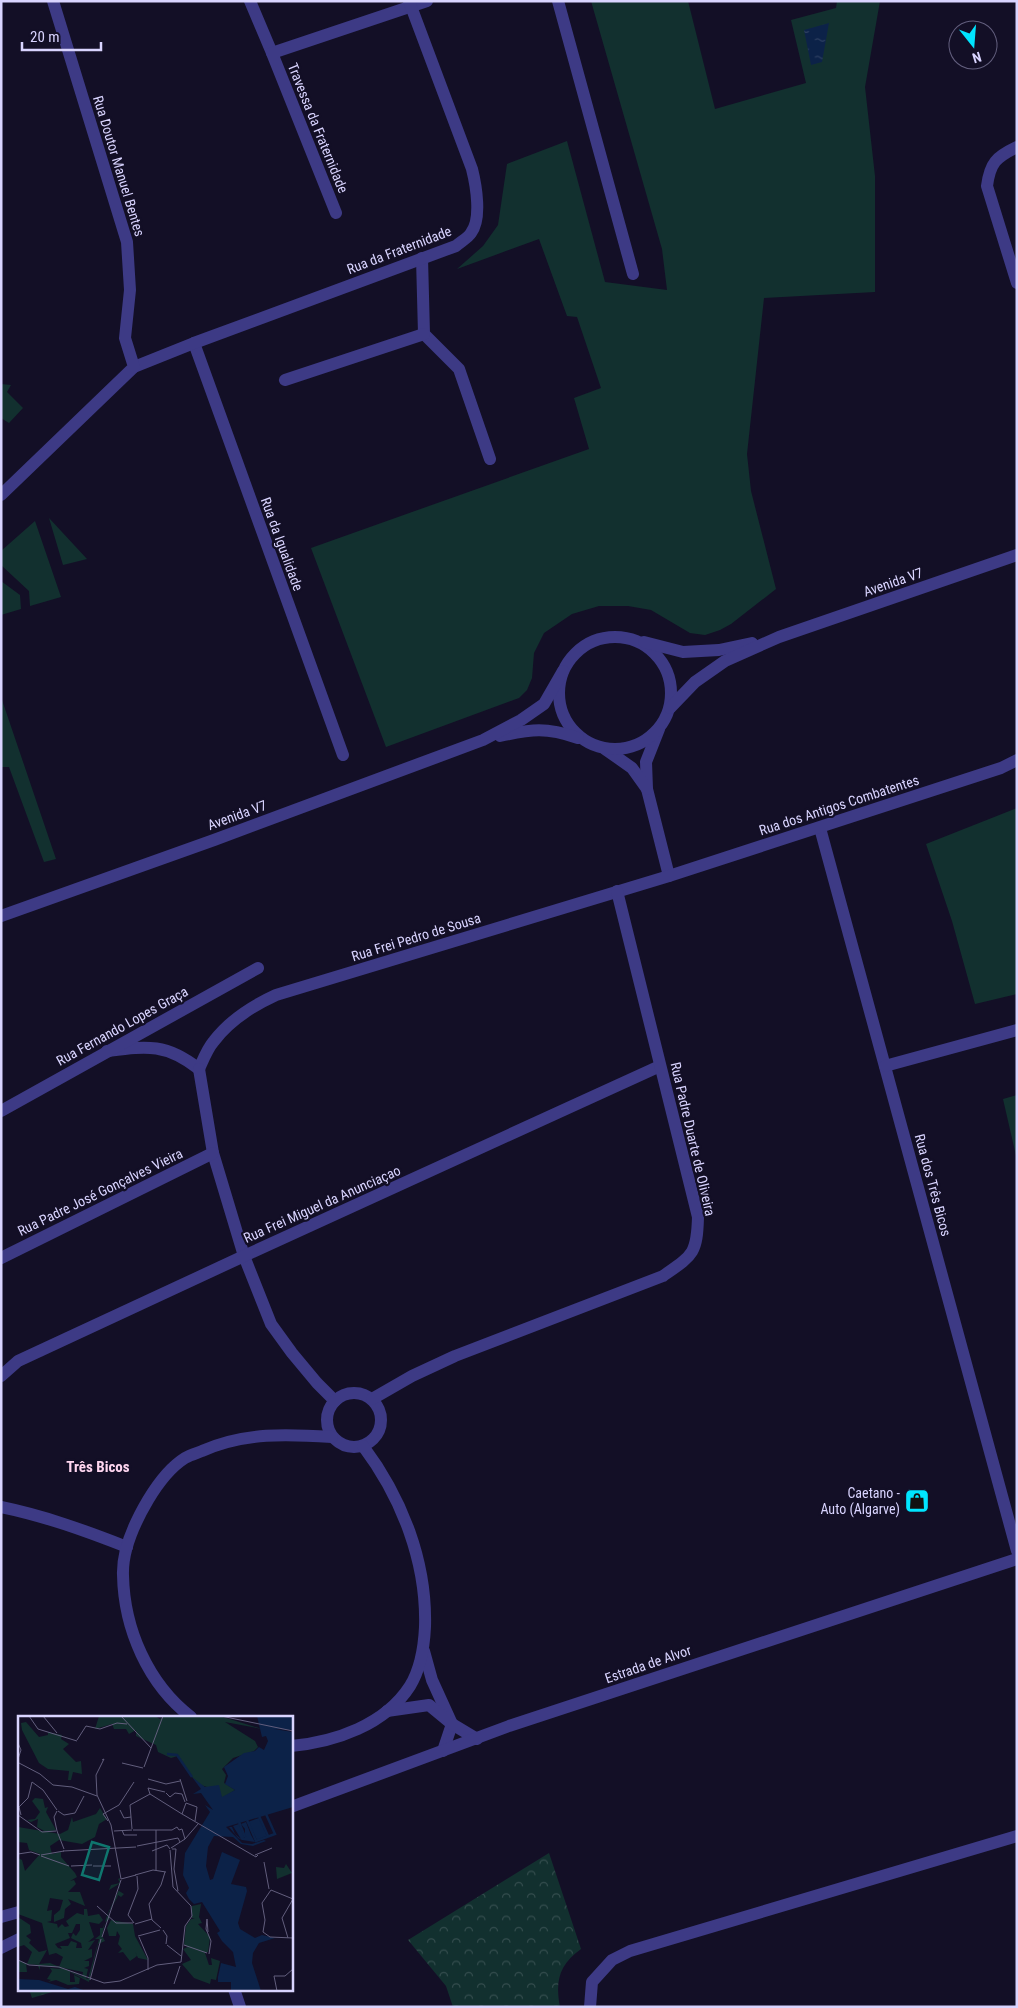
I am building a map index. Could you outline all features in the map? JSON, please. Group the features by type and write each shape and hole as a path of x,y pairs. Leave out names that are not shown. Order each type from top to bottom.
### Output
{"street":[{"name":"Rua Doutor Manuel Bentes","path":"53,1 127,242 130,290 125,338 134,367"},
{"name":"Travessa da Fraternidade","path":"250,1 336,213"},
{"name":"Travessa da Fraternidade","path":"272,53 410,4 427,1"},
{"path":"558,1 633,274"},
{"name":"Rua da Fraternidade","path":"134,367 456,246 472,232 477,210 477,191 472,169 410,4"},
{"path":"1017,146 997,158 989,171 987,186 1017,283"},
{"path":"422,258 424,334 459,369 490,459"},
{"path":"285,380 424,334"},
{"name":"Rua da Igualidade","path":"194,343 343,755"},
{"path":"1,495 134,367"},
{"name":"Avenida V7","path":"670,708 695,682 725,661 779,637 1017,555"},
{"path":"647,789 632,768 605,749 584,740 574,733 562,713 558,689 563,671 571,657 590,642 613,637 625,638 647,646 663,663 671,685 670,708 659,729 646,762 647,789 670,876"},
{"name":"Avenida V7","path":"625,638 683,652 719,650 779,637"},
{"name":"Avenida V7","path":"1,916 214,840 483,740 521,720 544,704 563,671"},
{"name":"Avenida V7","path":"483,740 533,729 560,732 584,740"},
{"path":"605,749 629,748 650,737 659,729"},
{"name":"Rua dos Antigos Combatentes","path":"670,876 1001,768 1017,760"},
{"name":"Rua dos Três Bicos","path":"820,828 1017,1551"},
{"name":"Rua Frei Pedro de Sousa","path":"199,1069 213,1042 235,1019 252,1006 276,995 670,876"},
{"name":"Rua Padre Duarte de Oliveira","path":"372,1399 412,1376 455,1356 663,1276 688,1259 698,1241 698,1217 617,891"},
{"name":"Rua Fernando Lopes Graça","path":"1,1111 258,968"},
{"path":"885,1066 1017,1030"},
{"path":"107,1051 141,1047 163,1049 183,1057 199,1069 213,1154 244,1256 271,1324 317,1383 335,1400"},
{"name":"Rua Frei Miguel da Anunciaçao","path":"1,1376 18,1361 660,1066"},
{"name":"Rua Padre José Gonçalves Vieira","path":"1,1258 213,1154"},
{"path":"190,1716 166,1694 149,1670 135,1640 126,1603 123,1574 127,1547 139,1514 159,1482 185,1458 218,1444 253,1436 292,1434 332,1437 346,1447 363,1446 377,1436 381,1425 379,1408 372,1399 361,1394 350,1393 335,1400 328,1410 326,1421 332,1437"},
{"path":"363,1446 388,1482 400,1507 415,1548 422,1578 424,1648 432,1680 452,1724 443,1751"},
{"path":"1,1507 29,1512 80,1528 127,1547"},
{"name":"Estrada de Alvor","path":"292,1807 443,1751 678,1669 1017,1559"},
{"path":"292,1746 328,1740 359,1728 387,1711 410,1686 419,1667 424,1648"},
{"path":"387,1711 429,1705 452,1724 477,1739"},
{"path":"590,2007 592,1982 612,1960 630,1951 1017,1836"},
{"path":"1,1917 18,1912"},
{"path":"1,1948 18,1940"},
{"path":"234,1990 240,2007"}],"green space":[{"path":"591,1 688,1 715,109 806,83 791,20 836,8 837,1 880,1 865,87 875,176 875,292 764,298 747,454 751,491 776,589 731,624 705,635 690,633 651,610 628,606 599,606 572,614 544,633 534,653 532,678 527,690 519,698 386,747 311,548 589,449 574,398 601,388 577,317 567,316 539,239 457,269 483,246 498,225 507,164 567,141 605,282 667,290 662,249"},
{"path":"1,384 11,385 7,392 23,408 9,423 1,418"},
{"path":"49,518 87,559 63,565"},
{"path":"35,521 61,597 30,606 29,591 1,565 1,551"},
{"path":"1,581 20,595 21,609 1,615"},
{"path":"1,697 56,859 44,862 9,767 1,767"},
{"path":"1017,808 1017,994 975,1004 952,921 926,844"},
{"path":"1017,1095 1017,1160 1003,1099"},
{"path":"549,1853 581,1949 568,1961 560,1974 558,1989 560,2007 453,2007 446,1986 408,1940"},
{"path":"29,1990 59,1990 32,1998"}],"water":[{"path":"829,23 822,62 811,65 804,30"}],"place":[{"name":"Caetano - Auto (Algarve)","path":"917,1501"}],"district":[{"name":"Três Bicos","path":"98,1467"}]}
